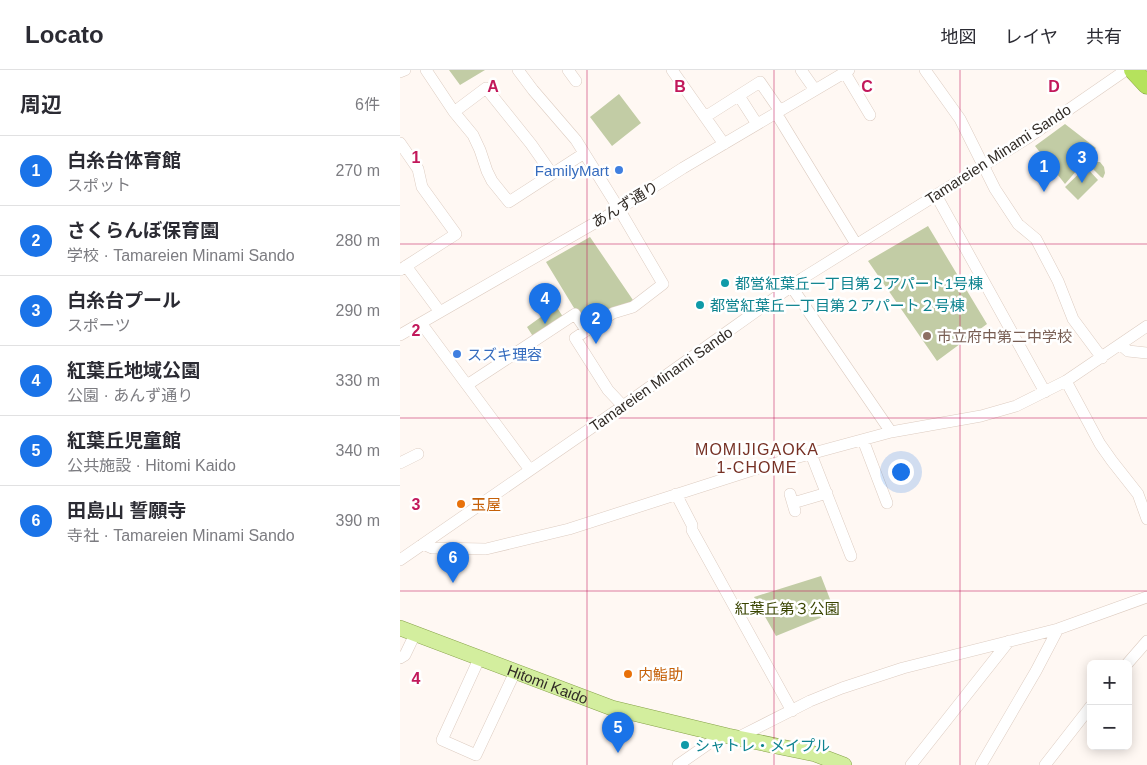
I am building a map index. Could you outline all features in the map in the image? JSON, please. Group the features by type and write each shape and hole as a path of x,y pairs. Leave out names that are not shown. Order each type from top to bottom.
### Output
{"highway":[{"path":"1133,70 1147,85"},
{"path":"1142,70 1147,75"}],"main road":[{"name":"Hitomi Kaido","path":"400,628 612,708 737,738 815,754 844,765"}],"street":[{"path":"400,72 405,70"},
{"path":"426,70 454,112 473,135 492,181 509,202 583,154"},
{"path":"518,70 576,140 664,284 633,307 613,313 575,338 608,390 624,406"},
{"path":"568,70 576,81"},
{"path":"672,70 724,144"},
{"path":"801,70 815,90"},
{"path":"925,70 960,119 995,189 1018,224 1036,239 1058,282 1073,319 1102,358"},
{"name":"Tamareien Minami Sando","path":"400,560 624,406 792,286 856,244 1026,139 1126,70"},
{"path":"847,71 870,115"},
{"name":"あんず通り","path":"400,335 619,208 847,71"},
{"path":"705,117 760,82 856,244"},
{"path":"454,112 486,88 552,174"},
{"path":"739,96 757,124"},
{"path":"400,143 418,169 422,187 456,234 403,268 440,312"},
{"path":"936,195 1045,392"},
{"path":"792,286 891,432"},
{"path":"467,385 575,314 586,330"},
{"path":"421,323 530,470"},
{"path":"422,544 432,548 486,549 569,529 760,467 891,432 981,416 1016,406 1066,381 1147,326"},
{"path":"1121,345 1128,351 1147,353"},
{"path":"1066,381 1100,444 1138,494 1147,519"},
{"path":"863,440 887,503"},
{"path":"400,462 418,454"},
{"path":"811,454 851,556"},
{"path":"793,503 827,493"},
{"path":"676,494 692,525 692,530 792,711"},
{"path":"737,738 810,701 842,688 903,668 1058,629 1147,597"},
{"path":"981,765 1036,671 1058,629"},
{"path":"400,658 405,655 415,634"},
{"path":"912,765 1009,641"},
{"path":"1130,660 1147,641"},
{"path":"479,659 442,740 476,755 515,672"},
{"path":"1045,765 1087,711"},
{"path":"678,765 720,734"}],"green space":[{"path":"449,70 485,70 460,85"},
{"path":"619,94 641,123 612,146 590,117"},
{"path":"1065,124 1096,148 1065,184 1035,146"},
{"path":"1100,162 1104,167 1105,173 1103,178 1090,166 1090,164"},
{"path":"1086,167 1098,180 1078,200 1065,187"},
{"path":"928,226 987,324 937,361 868,261"},
{"path":"590,237 635,303 585,326 546,262"},
{"path":"556,306 565,320 534,338 527,327"},
{"name":"紅葉丘第３公園","path":"821,576 835,612 776,636 754,597"}],"place":[{"name":"FamilyMart","path":"619,170"},
{"name":"白糸台プール","path":"1082,183"},
{"name":"白糸台体育館","path":"1044,192"},
{"name":"都営紅葉丘一丁目第２アパート1号棟","path":"725,283"},
{"name":"都営紅葉丘一丁目第２アパート２号棟","path":"700,305"},
{"name":"紅葉丘地域公園","path":"545,324"},
{"name":"市立府中第二中学校","path":"927,336"},
{"name":"さくらんぼ保育園","path":"596,344"},
{"name":"スズキ理容","path":"457,354"},
{"name":"玉屋","path":"461,504"},
{"name":"田島山 誓願寺","path":"453,583"},
{"name":"内鮨助","path":"628,674"},
{"name":"シャトレ・メイプル","path":"685,745"},
{"name":"紅葉丘児童館","path":"618,753"}],"district":[{"name":"MOMIJIGAOKA 1-CHOME","path":"757,458"}]}
